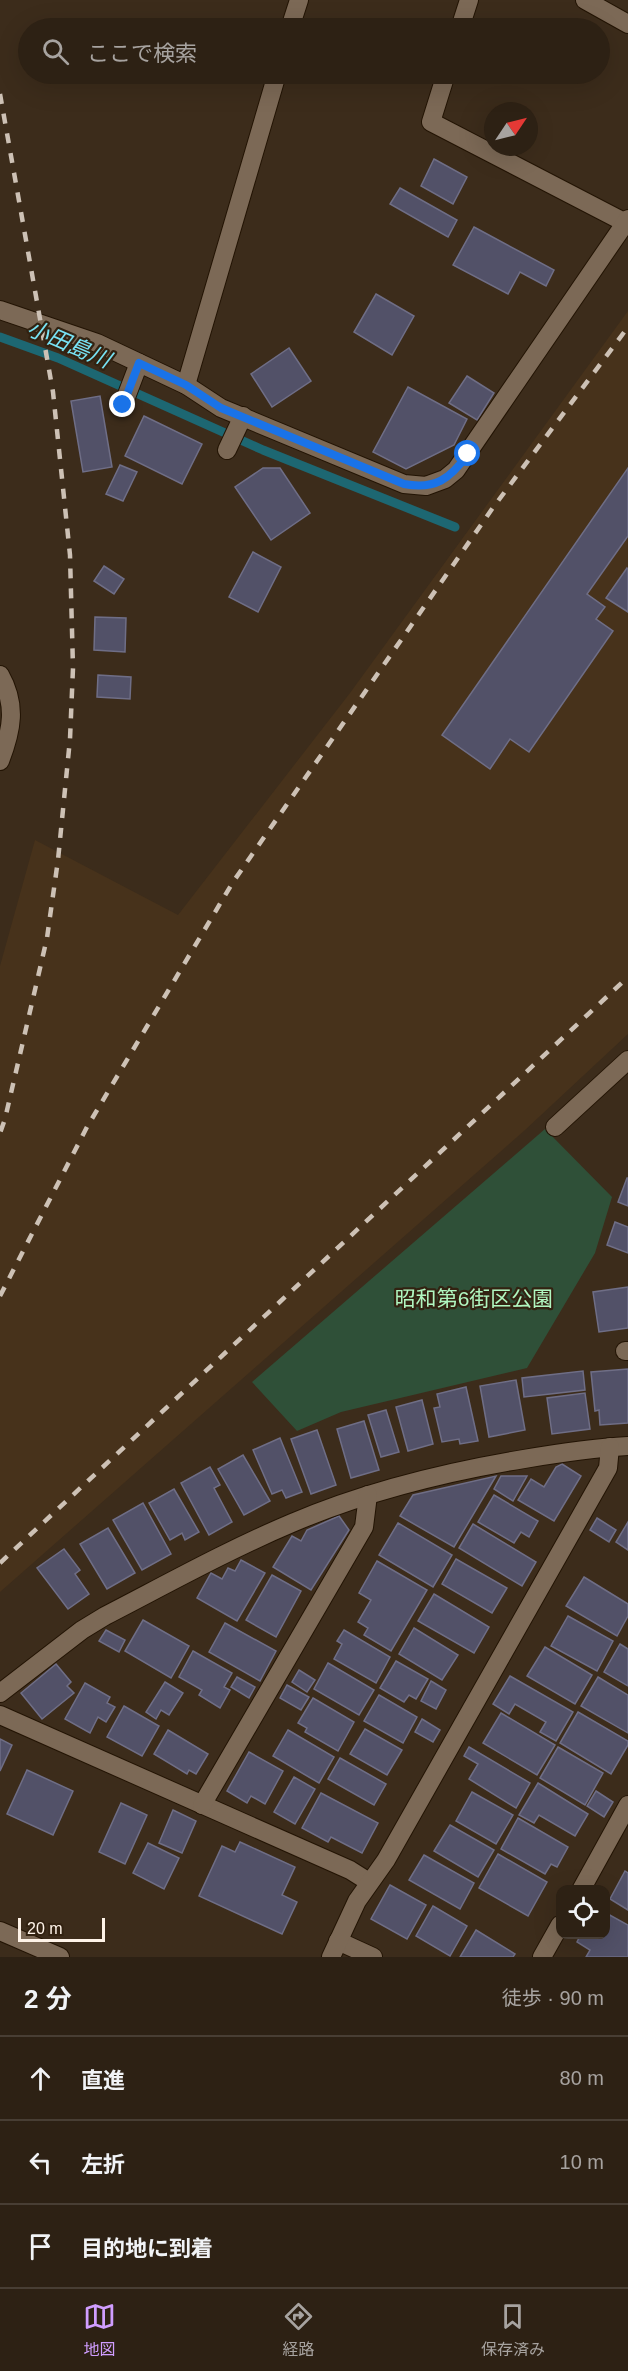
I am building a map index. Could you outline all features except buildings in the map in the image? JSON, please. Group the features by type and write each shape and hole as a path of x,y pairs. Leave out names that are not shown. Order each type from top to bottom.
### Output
{"street":[{"path":"293,18 299,0"},
{"path":"463,18 469,0"},
{"path":"585,0 628,24"},
{"path":"186,385 274,84"},
{"path":"0,310 97,344 139,363 186,385 240,421 404,484 426,486 440,481 456,470 627,221 431,122 443,84"},
{"path":"123,405 134,383 139,363"},
{"path":"227,450 240,421"},
{"path":"0,675 8,692 13,715 10,734 0,761"},
{"path":"555,1127 628,1060"},
{"path":"0,1693 82,1630 105,1616 251,1541 295,1522 408,1482 497,1464 628,1446"},
{"path":"373,1957 335,1949 357,1901 386,1860 608,1468 610,1447"},
{"path":"202,1805 364,1527 368,1495"},
{"path":"0,1715 350,1870 369,1882"},
{"path":"584,1885 628,1805"},
{"path":"0,1931 60,1957"},
{"path":"542,1957 556,1933"}],"shaded area":[{"path":"628,311 628,1034 525,1130 0,1592 0,966 35,840 178,915 350,693"}],"green space":[{"name":"昭和第6街区公園","path":"545,1129 612,1197 595,1253 527,1368 341,1412 297,1431 252,1382"}],"waterway":[{"name":"小田島川","path":"0,337 58,358 263,450 455,527"}],"railway":[{"path":"0,94 53,392 70,555 73,668 70,739 58,860 47,938 0,1133"},
{"path":"0,1296 87,1127 233,882 492,509 628,327"},
{"path":"0,1563 628,977"}],"route":[{"path":"123,405 134,383 139,363 186,385 221,408 404,484 426,486 434,484 456,470 468,454"}]}
